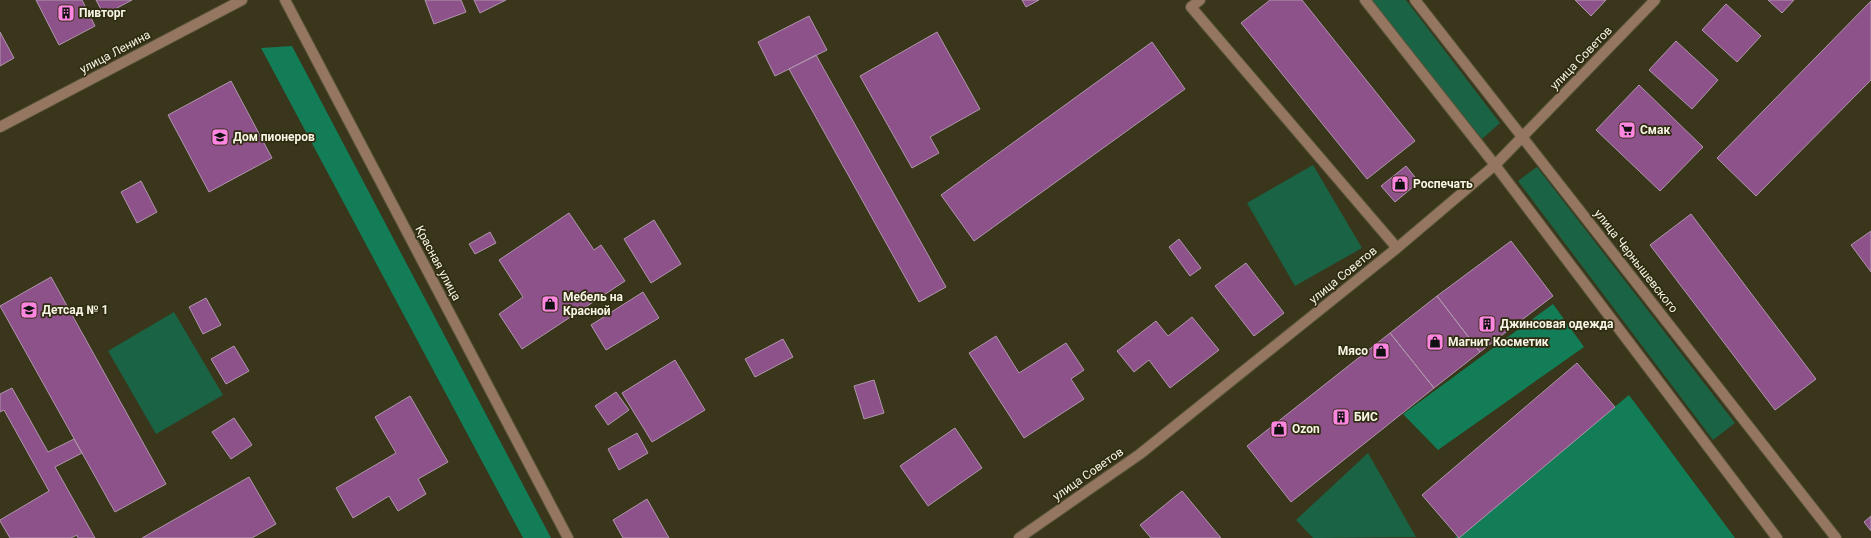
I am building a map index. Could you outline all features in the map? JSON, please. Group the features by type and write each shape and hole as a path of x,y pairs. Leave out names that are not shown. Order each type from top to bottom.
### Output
{"street":[{"name":"улица Ленина","path":"0,127 242,0"},
{"name":"Красная улица","path":"285,0 568,538"},
{"path":"1200,0 1191,7 1397,248"},
{"path":"1365,0 1495,165 1777,538"},
{"name":"улица Чернышевского","path":"1415,0 1836,538"},
{"name":"улица Советов","path":"1019,538 1140,454 1397,248 1495,165 1655,0"}],"green space":[{"path":"1371,0 1406,0 1500,123 1482,139"},
{"path":"292,46 551,538 523,538 261,48"},
{"path":"1313,165 1362,248 1295,286 1247,203"},
{"path":"1537,167 1735,423 1713,440 1518,181"},
{"path":"1553,304 1584,347 1438,450 1403,414"},
{"path":"174,312 223,395 156,434 108,351"},
{"path":"1629,395 1735,538 1455,538"},
{"path":"1368,453 1416,537 1313,538 1296,520"}],"building":[{"name":"Пивторг","path":"36,0 82,0 95,26 59,45"},
{"path":"96,0 132,0 104,15"},
{"path":"425,0 461,0 466,12 434,24"},
{"path":"474,0 506,0 480,13"},
{"path":"1022,0 1039,0 1026,7"},
{"path":"1270,0 1302,0 1415,141 1367,179 1241,23"},
{"path":"1575,0 1606,0 1591,16"},
{"path":"1768,0 1794,0 1782,13"},
{"path":"1871,1 1871,80 1756,196 1717,158"},
{"path":"1726,4 1761,36 1737,62 1702,30"},
{"path":"809,16 827,50 775,76 758,42"},
{"path":"0,32 14,58 0,66"},
{"path":"937,32 980,109 930,137 939,153 912,168 860,76"},
{"path":"1676,41 1718,80 1692,109 1649,70"},
{"path":"1152,42 1185,89 974,241 941,195"},
{"path":"816,55 946,287 919,302 789,69"},
{"name":"Дом пионеров","path":"231,81 272,158 209,192 168,115"},
{"path":"1639,85 1703,147 1660,191 1596,130"},
{"name":"Роспечать","path":"1406,166 1419,182 1395,202 1381,186"},
{"path":"141,181 157,212 137,223 121,192"},
{"path":"569,213 594,250 601,245 625,281 522,349 499,314 523,297 499,260"},
{"path":"1691,214 1816,379 1775,410 1650,245"},
{"path":"654,220 681,264 651,283 624,239"},
{"path":"1871,231 1871,272 1851,245"},
{"path":"490,232 496,243 475,254 469,244"},
{"path":"1179,239 1201,268 1190,276 1169,247"},
{"name":"Джинсовая одежда","path":"1511,241 1553,296 1480,352 1437,296"},
{"path":"1246,263 1284,313 1254,336 1215,286"},
{"path":"51,277 166,484 115,512 0,306"},
{"path":"643,292 659,318 606,350 591,325"},
{"name":"Магнит Косметик","path":"1437,296 1480,352 1434,388 1390,333"},
{"path":"206,298 221,325 203,334 189,307"},
{"path":"1192,317 1219,350 1170,388 1149,360 1134,372 1117,351 1156,321 1168,336"},
{"name":"БИС","path":"1390,333 1434,388 1291,502 1247,446"},
{"path":"996,336 1019,373 1066,343 1084,370 1071,379 1084,399 1024,438 969,353"},
{"path":"783,339 793,357 755,377 745,359"},
{"path":"234,346 249,371 226,384 211,359"},
{"path":"675,360 705,410 652,442 622,393"},
{"path":"1577,363 1615,407 1459,538 1422,495"},
{"path":"874,380 884,413 864,419 854,386"},
{"path":"12,388 48,452 74,439 82,453 55,467 95,538 78,538 77,535 71,538 10,538 0,521 49,491 4,410 0,412 0,394"},
{"path":"616,392 629,410 608,425 595,406"},
{"path":"410,396 448,462 418,479 426,494 398,511 389,496 353,518 336,488 396,453 375,417"},
{"path":"234,418 252,445 231,459 212,432"},
{"path":"955,428 982,468 928,506 900,466"},
{"path":"637,433 648,453 619,470 608,449"},
{"path":"249,477 276,524 252,538 142,538"},
{"path":"1182,491 1221,538 1151,538 1140,525"},
{"path":"647,499 669,538 623,538 613,520"},
{"path":"1871,516 1871,531 1864,522"}],"place":[{"name":"Пивторг","path":"66,13"},
{"name":"Смак","path":"1627,130"},
{"name":"Дом пионеров","path":"220,137"},
{"name":"Роспечать","path":"1400,184"},
{"name":"Мебель на Красной","path":"550,304"},
{"name":"Детсад № 1","path":"29,310"},
{"name":"Джинсовая одежда","path":"1487,324"},
{"name":"Магнит Косметик","path":"1435,342"},
{"name":"Мясо","path":"1381,351"},
{"name":"БИС","path":"1341,417"},
{"name":"Ozon","path":"1279,429"}]}
